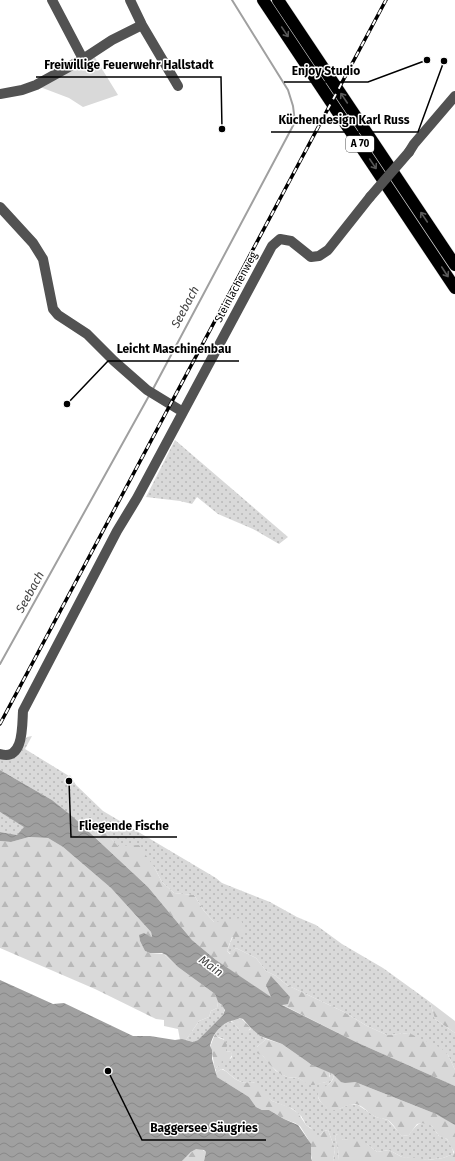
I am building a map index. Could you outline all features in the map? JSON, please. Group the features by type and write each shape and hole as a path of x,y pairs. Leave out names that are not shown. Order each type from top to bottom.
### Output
{"highway":[{"name":"A 70","path":"263,0 455,288"},
{"name":"A 70","path":"278,0 455,265"}],"street":[{"path":"52,0 83,59"},
{"path":"130,0 142,25 178,86"},
{"path":"0,94 22,90 36,85 83,59 112,40 142,25"},
{"name":"Steinlachenweg","path":"0,754 9,755 15,752 19,746 22,736 23,711 117,531 137,498 272,246 280,239 291,241 311,257 319,256 328,250 370,197 455,96"},
{"path":"0,207 33,243 42,258 52,309 64,320 87,334 114,361 151,393 183,412"}],"green space":[{"path":"94,56 118,95 83,107 69,98 40,87"},
{"path":"175,440 288,537 279,544 253,529 218,514 197,497 192,504 146,497"},
{"path":"32,736 25,749 69,776 70,775 76,785 103,811 222,883 270,902 297,917 316,925 342,944 383,968 430,1002 435,1019 455,1033 455,1070 448,1055 409,1033 387,1035 367,1026 344,1012 287,985 276,976 266,971 256,958 236,948 231,954 227,951 233,936 245,937 214,922 204,911 194,895 174,893 162,882 154,867 118,846 105,832 96,833 89,823 86,829 52,800 0,770 0,759 22,743 27,737"},
{"path":"0,812 25,827 17,835 0,832"},
{"path":"89,822 96,833 99,830 105,832 118,846 139,845 162,882 174,893 194,895 204,911 214,922 241,918 245,937 232,937 227,951 230,954 236,948 256,958 266,971 276,976 287,985 344,1012 367,1026 387,1035 409,1033 441,1048 448,1055 455,1070 455,1086 356,1042 281,1004 216,960 192,940 148,887 86,829"},
{"path":"29,837 48,838 63,847 111,888 151,932 151,937 139,935 145,951 164,954 178,967 215,994 218,1002 217,1008 211,1011 209,1017 199,1021 186,1040 180,1040 178,1029 164,1026 164,1020 156,1019 95,989 0,948 0,841 11,842"},
{"path":"218,1002 225,1008 223,1015 198,1040 193,1042 186,1040 199,1021 209,1017 211,1011 217,1008"},
{"path":"430,1002 455,1021 455,1033 435,1019"},
{"path":"241,1018 251,1028 248,1031 241,1032 232,1021"},
{"path":"230,1021 234,1023 240,1031 250,1030 251,1028 266,1039 257,1047 276,1071 287,1077 298,1078 311,1085 326,1082 330,1076 330,1072 334,1074 331,1082 321,1091 318,1097 327,1108 339,1109 350,1104 358,1105 376,1117 388,1120 402,1136 409,1135 414,1128 420,1124 430,1124 439,1136 448,1141 452,1148 453,1154 443,1158 427,1160 402,1157 389,1150 377,1152 369,1145 361,1141 353,1139 343,1140 339,1138 337,1134 335,1137 339,1161 333,1161 335,1149 328,1130 317,1136 311,1128 306,1125 302,1117 293,1109 272,1101 254,1082 249,1083 240,1081 223,1069 216,1073 216,1068 221,1064 221,1060 230,1059 232,1057 231,1052 226,1051 224,1039 215,1034 220,1027"},
{"path":"215,1034 219,1038 225,1040 227,1045 226,1051 231,1052 232,1055 229,1060 222,1060 221,1065 215,1070 210,1047"},
{"path":"266,1039 282,1044 312,1065 330,1072 329,1080 314,1085 309,1085 298,1078 287,1077 279,1073 263,1056 257,1053 257,1047"},
{"path":"221,1069 239,1081 258,1083 272,1101 289,1107 298,1113 306,1125 313,1130 316,1135 320,1135 324,1131 328,1130 335,1149 333,1161 312,1161 308,1139 300,1126 269,1110 262,1110 256,1107 249,1097 217,1077 216,1073"},
{"path":"334,1074 343,1081 355,1082 444,1117 455,1125 455,1161 339,1161 335,1137 337,1134 343,1140 362,1140 377,1152 389,1150 402,1157 427,1160 443,1158 453,1154 454,1152 447,1139 439,1136 432,1126 427,1124 417,1124 409,1135 402,1136 388,1120 376,1117 358,1105 352,1104 335,1110 328,1109 320,1101 318,1095 320,1090 332,1082"},
{"path":"195,1149 201,1149 206,1152 204,1161 182,1161"}],"water":[{"name":"Main","path":"0,770 52,800 73,817 148,887 192,940 216,960 271,997 266,985 271,976 290,997 288,1004 282,1005 356,1042 455,1086 455,1125 436,1114 355,1082 341,1082 333,1074 312,1065 282,1044 260,1036 243,1019 240,1018 224,1024 218,1029 212,1039 210,1046 217,1077 249,1097 256,1107 262,1110 269,1110 298,1125 311,1144 312,1161 204,1161 206,1152 204,1150 196,1149 182,1161 0,1161 0,980 53,1004 64,1003 133,1036 150,1036 175,1040 182,1039 193,1042 198,1040 223,1015 225,1010 218,1002 215,994 178,967 166,955 162,953 150,953 145,951 139,935 144,933 151,937 151,932 111,888 63,847 48,838 29,837 11,842 0,841 0,832 17,835 24,827 0,812"}],"waterway":[{"name":"Seebach","path":"153,389 295,122 293,106 288,90 232,0"},
{"name":"Seebach","path":"0,664 150,394"}],"railway":[{"path":"0,724 386,0"}],"place":[{"name":"Enjoy Studio","path":"427,60"},
{"name":"Küchendesign Karl Russ","path":"444,61"},
{"name":"Freiwillige Feuerwehr Hallstadt","path":"222,129"},
{"name":"Leicht Maschinenbau","path":"67,404"},
{"name":"Fliegende Fische","path":"69,781"},
{"name":"Baggersee Säugries","path":"108,1071"}]}
